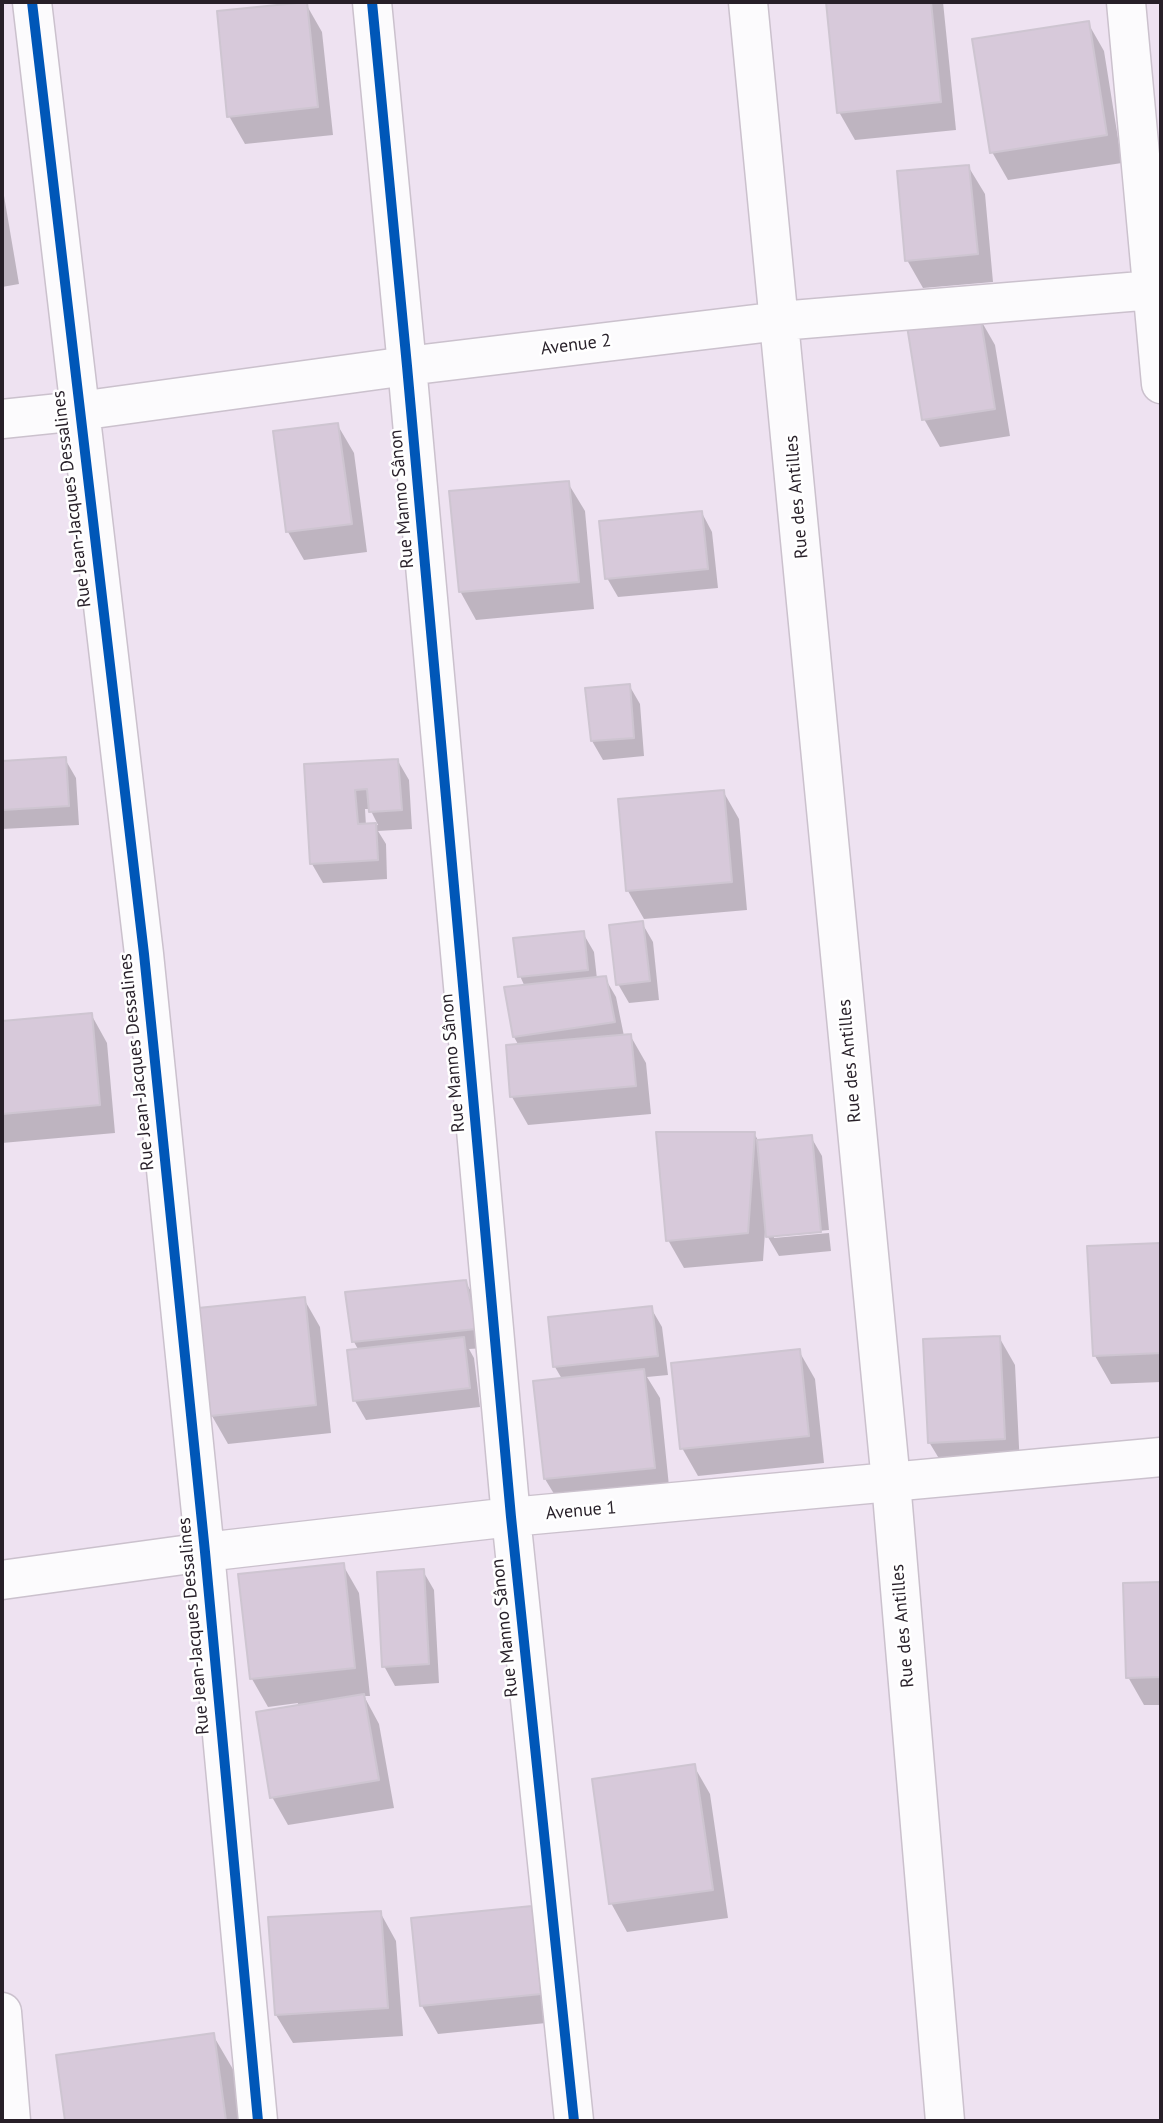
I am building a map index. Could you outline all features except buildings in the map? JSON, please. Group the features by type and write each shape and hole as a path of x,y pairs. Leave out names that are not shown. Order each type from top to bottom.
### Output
{"street":[{"name":"Rue Jean-Jacques Dessalines","path":"32,2 144,954 205,1552 258,2121"},
{"name":"Rue Manno Sânon","path":"372,2 511,1517 574,2121"},
{"name":"Rue des Antilles","path":"748,2 891,1482 945,2121"},
{"path":"1126,2 1161,384"},
{"name":"Avenue 2","path":"2,419 780,321 1153,290"},
{"name":"Avenue 1","path":"2,1580 205,1552 511,1517 1161,1457"},
{"path":"2,2012 11,2121"}],"cycle path":[{"path":"32,2 144,954 205,1552 258,2121"},
{"path":"372,2 511,1517 574,2121"}]}
